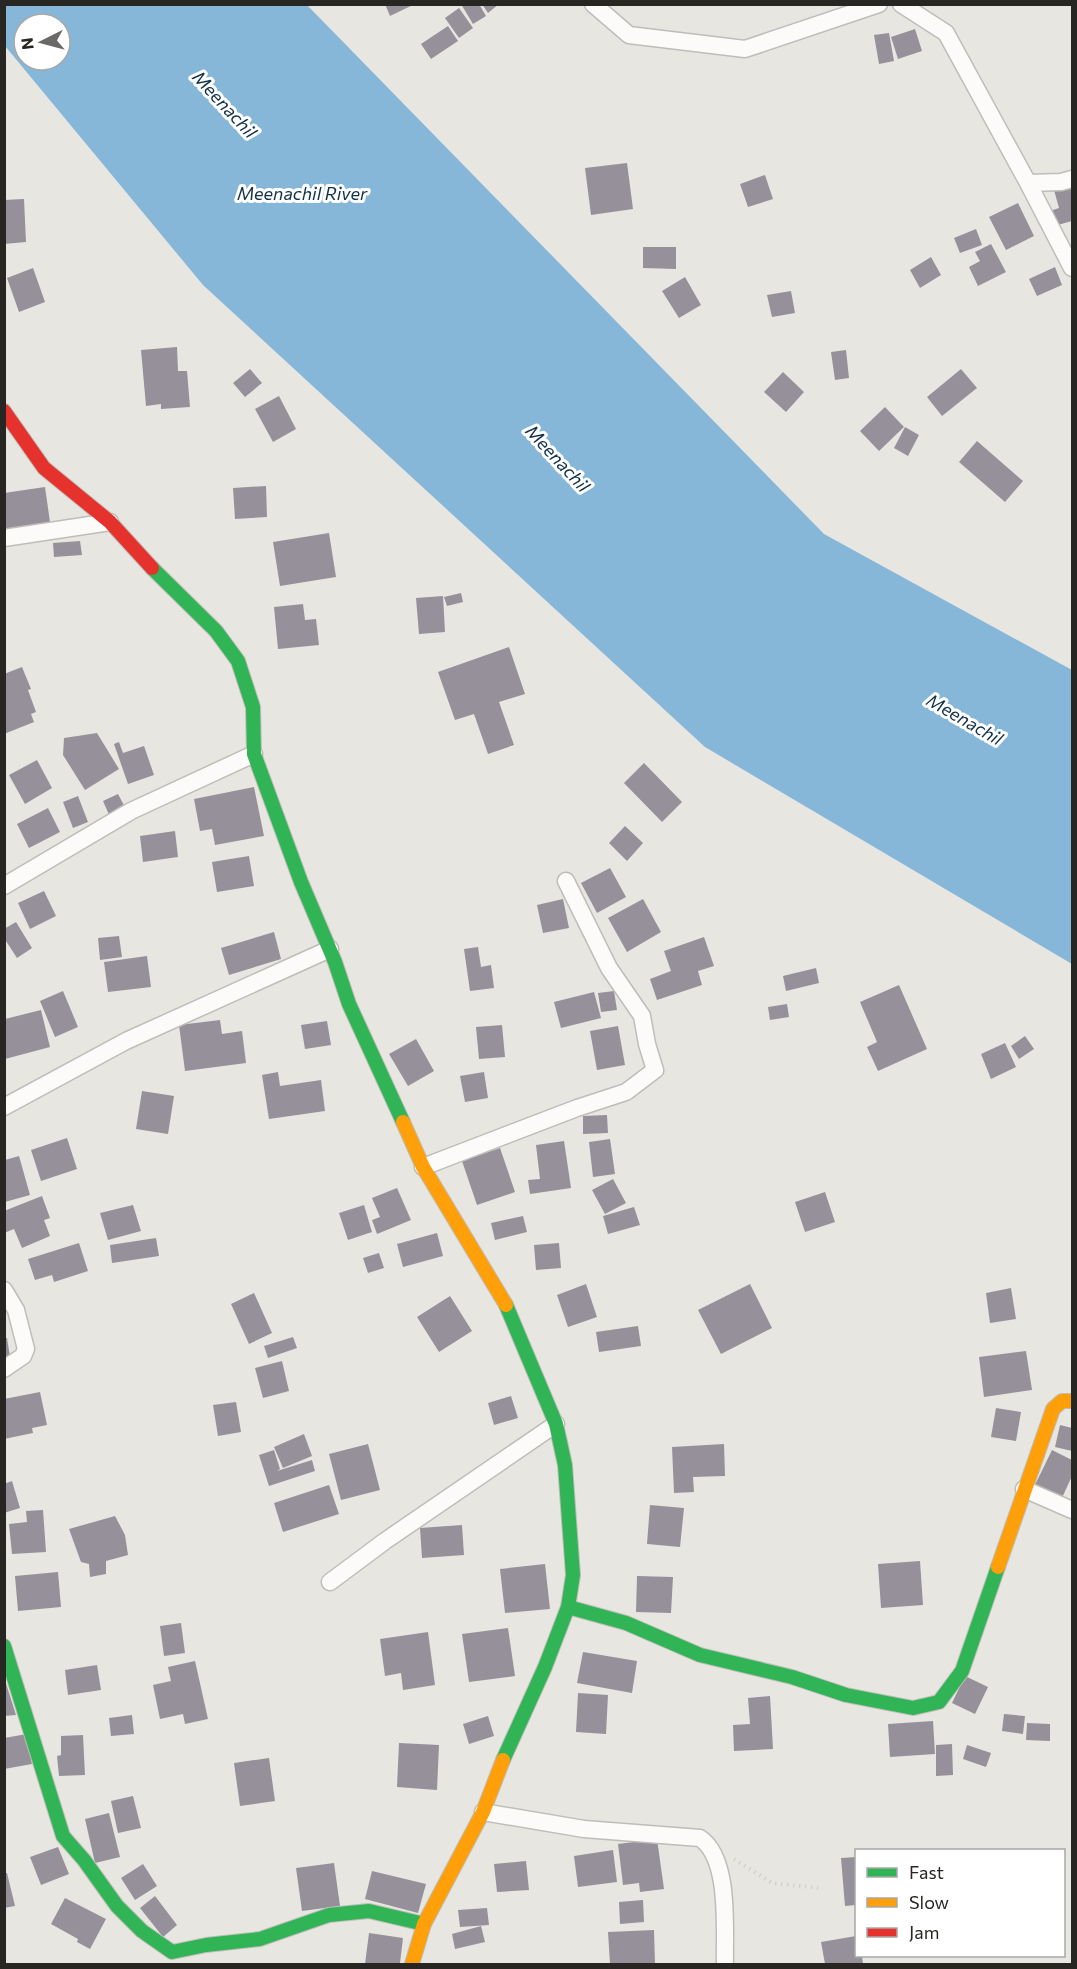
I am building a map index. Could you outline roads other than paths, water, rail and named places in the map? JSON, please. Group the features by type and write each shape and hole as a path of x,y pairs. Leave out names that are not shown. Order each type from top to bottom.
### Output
{"main road":[{"path":"4,411 44,468 110,522 135,551 216,631 238,661 253,707 254,754 349,1004 423,1167 504,1300 556,1424 565,1465 571,1534 573,1575 568,1607 483,1812 424,1923 412,1965"},
{"path":"568,1607 626,1623 700,1655 792,1677 846,1695 913,1708 939,1701 962,1671 1053,1409 1062,1401 1072,1401"},
{"path":"4,1646 63,1836 84,1860 117,1906 142,1931 172,1952 206,1945 260,1939 329,1915 369,1911 424,1923"}],"street":[{"path":"593,4 629,35 745,49 879,4"},
{"path":"901,4 946,33 1072,268"},
{"path":"1028,183 1061,182 1072,179"},
{"path":"4,538 110,522"},
{"path":"4,886 131,811 254,754"},
{"path":"423,1167 577,1108 626,1092 656,1070 647,1044 642,1016 609,968 566,881"},
{"path":"4,1107 126,1041 330,949"},
{"path":"4,1290 16,1310 26,1349 24,1356 4,1370"},
{"path":"330,1582 385,1541 556,1424"},
{"path":"1024,1489 1072,1510"},
{"path":"483,1812 584,1829 700,1838 709,1844 715,1857 723,1888 726,1914 725,1965"}],"water":[{"name":"Meenachil River","path":"4,5 307,5 824,534 1072,670 1072,964 705,747 203,285 27,72 72,72 72,12 12,12 12,54 5,46"}],"water label":[{"name":"Meenachil","path":"225,104"},
{"name":"Meenachil","path":"558,458"},
{"name":"Meenachil","path":"965,719"}]}
